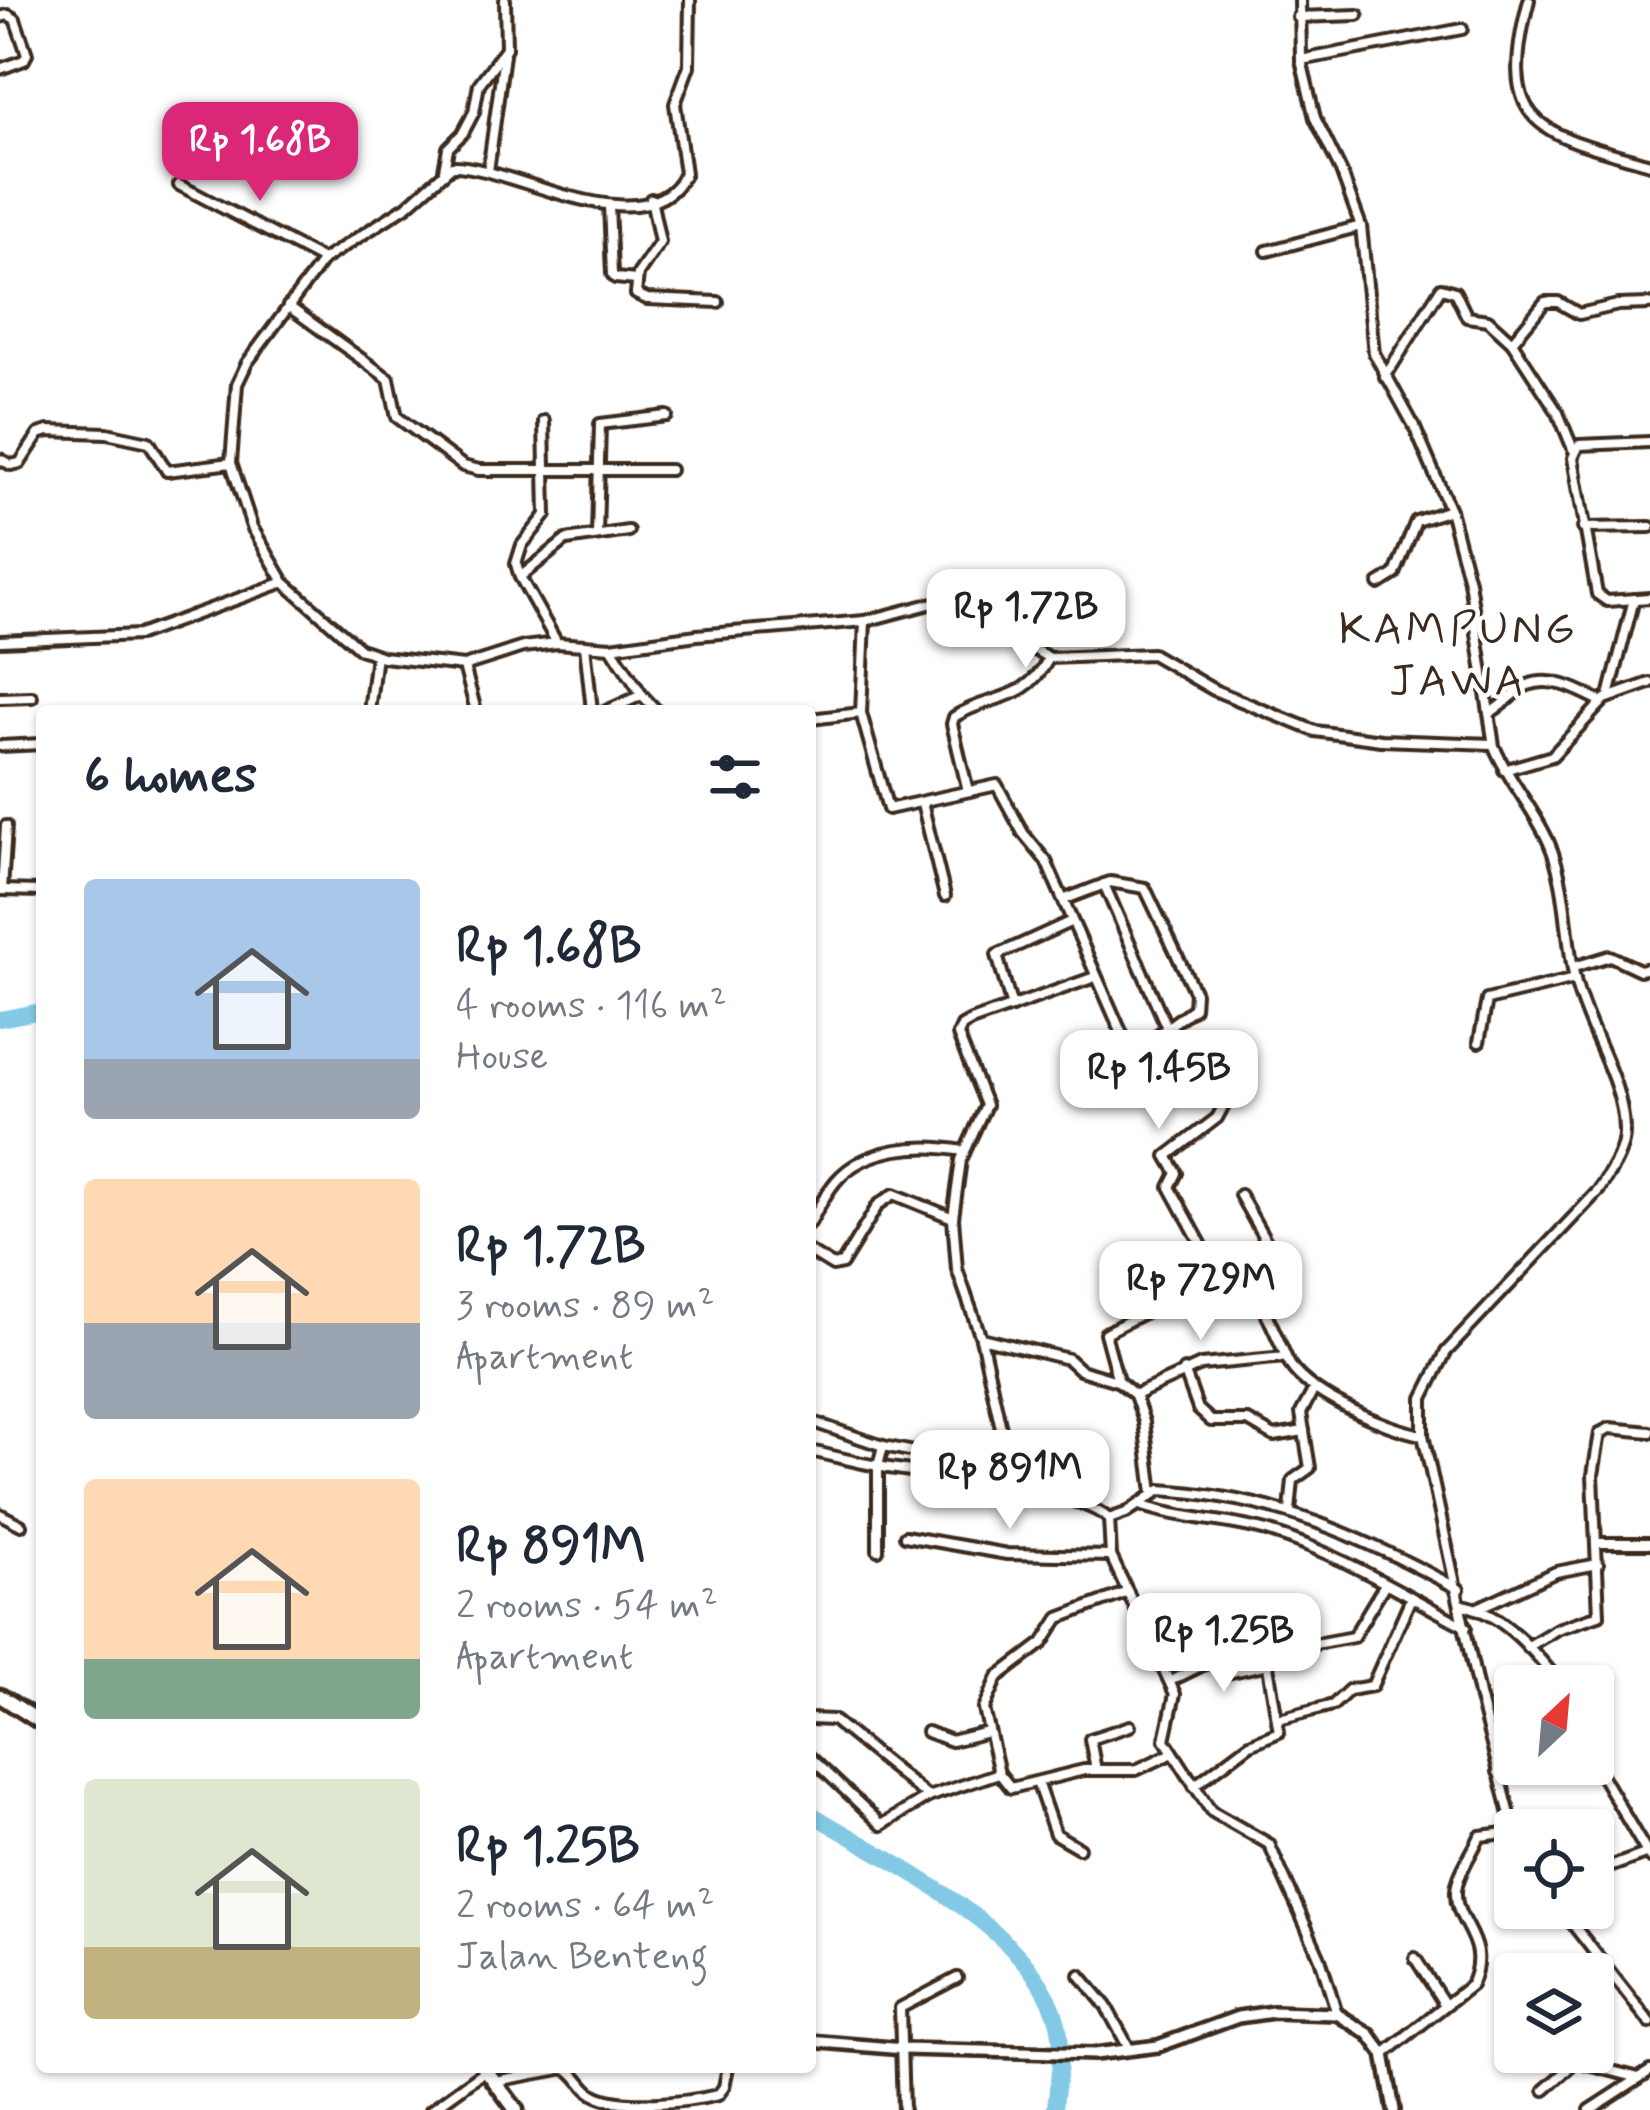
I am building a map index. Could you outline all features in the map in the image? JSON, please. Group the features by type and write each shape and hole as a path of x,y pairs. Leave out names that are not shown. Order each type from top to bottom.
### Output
{"highway":[{"path":"0,1696 36,1719"},
{"path":"489,2073 516,2110"}],"street":[{"path":"488,171 503,83 505,0"},
{"path":"690,0 688,66 675,104 685,173 677,186 651,200 609,205 552,194 460,166 444,171 407,206 323,260 288,306 237,384 230,463 252,527 284,582 361,649 464,666 502,652 556,643 611,647 691,635 865,621 937,602 969,612 1049,658 1148,652 1214,690 1315,731 1409,742 1493,744"},
{"path":"1300,0 1301,60 1315,118 1361,226 1374,353 1414,426 1450,510 1469,581 1493,744 1554,858 1575,979 1622,1105 1625,1136 1616,1163 1599,1190 1446,1352 1423,1398 1423,1436 1494,1753"},
{"path":"1529,0 1518,69 1521,101 1527,112 1566,140 1650,164"},
{"path":"0,17 8,14 15,19 27,54 24,60 0,69"},
{"path":"1298,17 1358,14"},
{"path":"1301,60 1462,28"},
{"path":"444,171 448,148 474,112 479,84 504,53"},
{"path":"179,185 323,260"},
{"path":"651,200 660,242 636,280 636,294 718,302"},
{"path":"609,205 612,274 636,280"},
{"path":"1267,251 1361,226"},
{"path":"1384,376 1442,288 1456,292 1465,315 1488,320 1512,342 1563,423 1574,450 1597,594 1607,601 1650,598"},
{"path":"1512,342 1541,304 1549,301 1579,314 1649,304"},
{"path":"288,306 389,380 397,417 463,466 479,470 670,470"},
{"path":"597,535 600,424 667,416"},
{"path":"544,421 546,515 518,553 520,578 556,643"},
{"path":"0,459 11,465 20,463 39,434 47,431 107,433 149,442 167,471 230,463"},
{"path":"1574,450 1583,444 1650,442"},
{"path":"1379,584 1395,574 1416,521 1450,510"},
{"path":"1583,528 1650,526"},
{"path":"520,578 566,541 628,531"},
{"path":"0,641 139,635 284,582"},
{"path":"1605,700 1634,599"},
{"path":"865,621 860,713 886,806 894,810 998,784 1023,833 1046,861 1126,1043 1145,1044 1194,1007 1196,993 1145,888 1104,884 1064,901"},
{"path":"585,645 591,705"},
{"path":"611,647 651,705"},
{"path":"370,705 376,655"},
{"path":"968,791 954,717 1032,684 1049,658"},
{"path":"464,666 474,705"},
{"path":"1504,770 1555,754 1605,700 1650,682"},
{"path":"1489,712 1532,684 1567,685 1605,700"},
{"path":"620,705 642,695"},
{"path":"0,698 32,697"},
{"path":"816,718 860,713"},
{"path":"0,746 36,744"},
{"path":"922,803 945,896"},
{"path":"6,826 1,890 36,891"},
{"path":"1104,884 1167,1028"},
{"path":"1012,1007 997,955 1072,921"},
{"path":"1574,967 1610,956 1640,970 1650,968"},
{"path":"1014,1487 981,1338 956,1269 953,1218 963,1151 986,1105 959,1030 971,1021 1095,977"},
{"path":"1480,1042 1487,1000 1575,979"},
{"path":"1218,1275 1170,1186 1177,1173 1168,1154 1217,1118 1225,1103"},
{"path":"816,1213 837,1180 860,1163 918,1147 963,1151"},
{"path":"816,1256 832,1266 842,1264 878,1205 894,1194 953,1218"},
{"path":"1118,1382 1104,1340 1107,1330 1218,1275 1270,1257 1272,1252 1240,1196"},
{"path":"1242,1267 1286,1357 1314,1390 1394,1430 1423,1436"},
{"path":"981,1338 1068,1359 1080,1370 1118,1382 1135,1395 1144,1422 1153,1493"},
{"path":"1135,1395 1207,1364 1286,1357"},
{"path":"1184,1370 1198,1409 1208,1419 1249,1420 1274,1436 1304,1431"},
{"path":"1290,1511 1293,1480 1310,1468 1301,1410 1314,1390"},
{"path":"816,1423 883,1446 1054,1480 1054,1498"},
{"path":"1527,1646 1557,1629 1599,1615 1594,1464 1600,1433 1606,1429 1650,1432"},
{"path":"878,1550 878,1466 883,1446"},
{"path":"816,1452 1014,1487 1095,1509 1109,1519 1112,1556 1175,1694 1164,1731 1173,1753 1210,1811 1269,1844 1320,1958 1337,2014"},
{"path":"1109,1519 1153,1493 1168,1491 1290,1511 1352,1533 1459,1588"},
{"path":"1139,1505 1165,1514 1264,1530 1322,1550 1467,1627"},
{"path":"0,1514 21,1525"},
{"path":"905,1536 1007,1554 1112,1556"},
{"path":"1597,1543 1650,1543"},
{"path":"1478,1608 1556,1572 1598,1564"},
{"path":"1194,1786 1255,1742 1277,1734 1279,1719 1268,1664 1273,1651 1353,1637 1385,1584"},
{"path":"1128,1592 1059,1618 1043,1643 1003,1671 984,1709 999,1772 1012,1788 1096,1770 1136,1770 1173,1753"},
{"path":"1279,1719 1334,1705 1348,1691 1372,1686 1411,1598"},
{"path":"1462,1605 1478,1608 1544,1665"},
{"path":"1170,1681 1213,1660 1227,1673 1268,1664"},
{"path":"816,1719 833,1720 928,1798"},
{"path":"1096,1770 1090,1739 1130,1726"},
{"path":"927,1732 951,1741 988,1732"},
{"path":"816,1763 878,1824 887,1824 928,1798 999,1772"},
{"path":"1037,1782 1054,1834 1079,1848"},
{"path":"1607,1785 1649,1855 1614,1866"},
{"path":"1384,2054 1471,1985 1477,1970 1475,1942 1456,1897 1457,1886 1480,1836 1494,1835"},
{"path":"1576,1929 1650,2023"},
{"path":"1415,1958 1445,2006"},
{"path":"1080,1976 1106,2006 1131,2051"},
{"path":"904,2110 901,2006 957,1978"},
{"path":"816,2042 1029,2055 1095,2054 1158,2046 1238,2017 1273,2012 1337,2014 1370,2034 1384,2054 1394,2110"},
{"path":"1545,2090 1577,2062 1639,2078"},
{"path":"1590,2110 1650,2072"},
{"path":"431,2110 486,2073"},
{"path":"571,2073 604,2099 664,2104 718,2095 727,2073"}],"waterway":[{"path":"0,1019 36,1012"},
{"path":"816,1817 960,1905 1027,1966 1049,1999 1060,2035 1055,2110"}],"district":[{"name":"KAMPUNG JAWA","path":"1458,656"}]}
